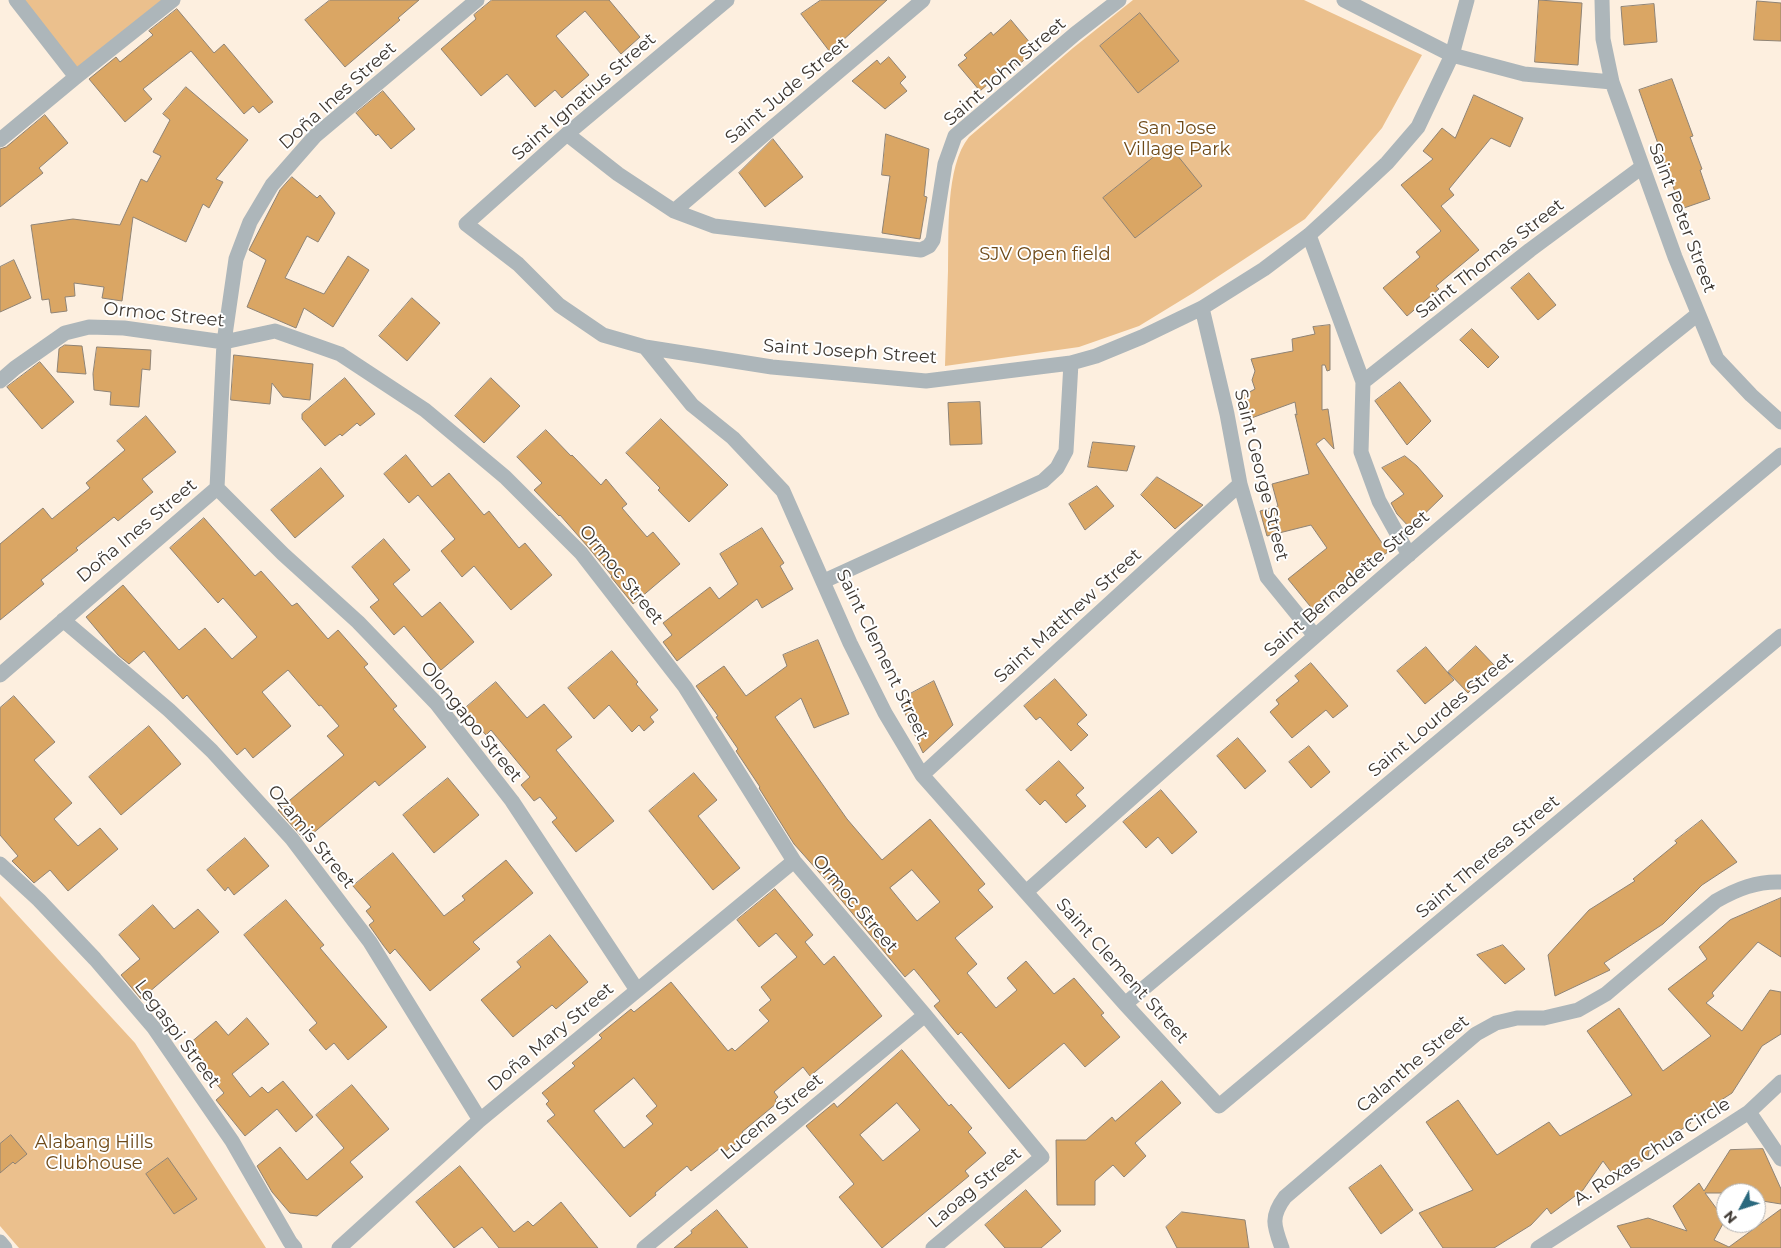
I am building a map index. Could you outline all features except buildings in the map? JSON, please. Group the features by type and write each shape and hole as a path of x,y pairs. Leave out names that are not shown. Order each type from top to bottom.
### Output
{"street":[{"path":"16,0 76,77"},
{"path":"0,140 173,0"},
{"name":"Doña Ines Street","path":"0,675 217,488 224,342 236,259 250,222 272,185 315,136 477,0"},
{"name":"Saint Ignatius Street","path":"466,224 567,134 727,0"},
{"name":"Saint Jude Street","path":"674,211 923,0"},
{"name":"Saint John Street","path":"674,211 714,226 921,250 929,246 933,240 946,164 955,136 1075,34 1119,0"},
{"path":"1344,0 1452,55 1524,74 1612,82"},
{"name":"Saint Joseph Street","path":"466,224 518,264 558,305 604,335 645,348 772,367 926,380 1071,363 1096,356 1142,337 1202,308 1264,268 1309,235 1387,163 1418,127 1452,55 1467,0"},
{"name":"Saint Peter Street","path":"1602,0 1603,39 1612,82 1675,257 1717,359 1751,395 1781,422"},
{"path":"567,134 618,174 674,211"},
{"name":"Saint Thomas Street","path":"1362,382 1530,250 1642,167"},
{"path":"1309,235 1362,382 1361,452 1379,501 1408,555"},
{"name":"Saint George Street","path":"1202,308 1227,414 1240,484 1267,577 1315,636"},
{"name":"Saint Bernadette Street","path":"1026,892 1408,555 1590,400 1698,314"},
{"name":"Ormoc Street","path":"0,381 65,333 89,327 124,328 224,342 275,331 340,354 425,410 505,476 581,553 685,687 794,862 925,1015 1042,1157"},
{"name":"Saint Clement Street","path":"645,348 692,405 733,438 782,491 850,643 885,713 922,775 1125,1004 1219,1106"},
{"path":"824,582 1043,481 1057,468 1066,450 1071,363"},
{"name":"Saint Lourdes Street","path":"1125,1004 1781,456"},
{"name":"Saint Matthew Street","path":"922,775 1240,484"},
{"name":"Olongapo Street","path":"217,488 283,554 358,622 436,703 512,801 637,990"},
{"name":"Ozamis Street","path":"63,620 169,710 212,751 292,839 370,942 480,1120"},
{"name":"Saint Theresa Street","path":"1219,1106 1781,636"},
{"name":"Doña Mary Street","path":"339,1248 480,1120 794,862"},
{"name":"Legaspi Street","path":"0,864 46,907 95,959 154,1028 232,1141 290,1242 296,1248"},
{"name":"Calanthe Street","path":"1282,1248 1274,1225 1276,1209 1285,1197 1476,1034 1496,1023 1517,1018 1544,1018 1578,1010 1606,994 1716,902 1736,890 1768,881 1781,882"},
{"name":"Lucena Street","path":"644,1248 925,1015"},
{"name":"A. Roxas Chua Circle","path":"1538,1248 1749,1112 1781,1082"},
{"path":"1749,1112 1781,1160"},
{"name":"Laoag Street","path":"933,1248 1042,1157"},
{"path":"0,1242 5,1248"}],"green space":[{"path":"21,0 170,0 80,73"},
{"name":"San Jose Village Park","path":"1133,0 1304,0 1422,55 1382,128 1305,219 1193,293 1139,326 1079,347 945,366 950,201 952,182 961,150 969,137 1073,48"},
{"name":"Alabang Hills Clubhouse","path":"0,896 135,1043 266,1248 19,1248 0,1226"}],"park label":[{"name":"SJV Open field","path":"1045,255"}]}
